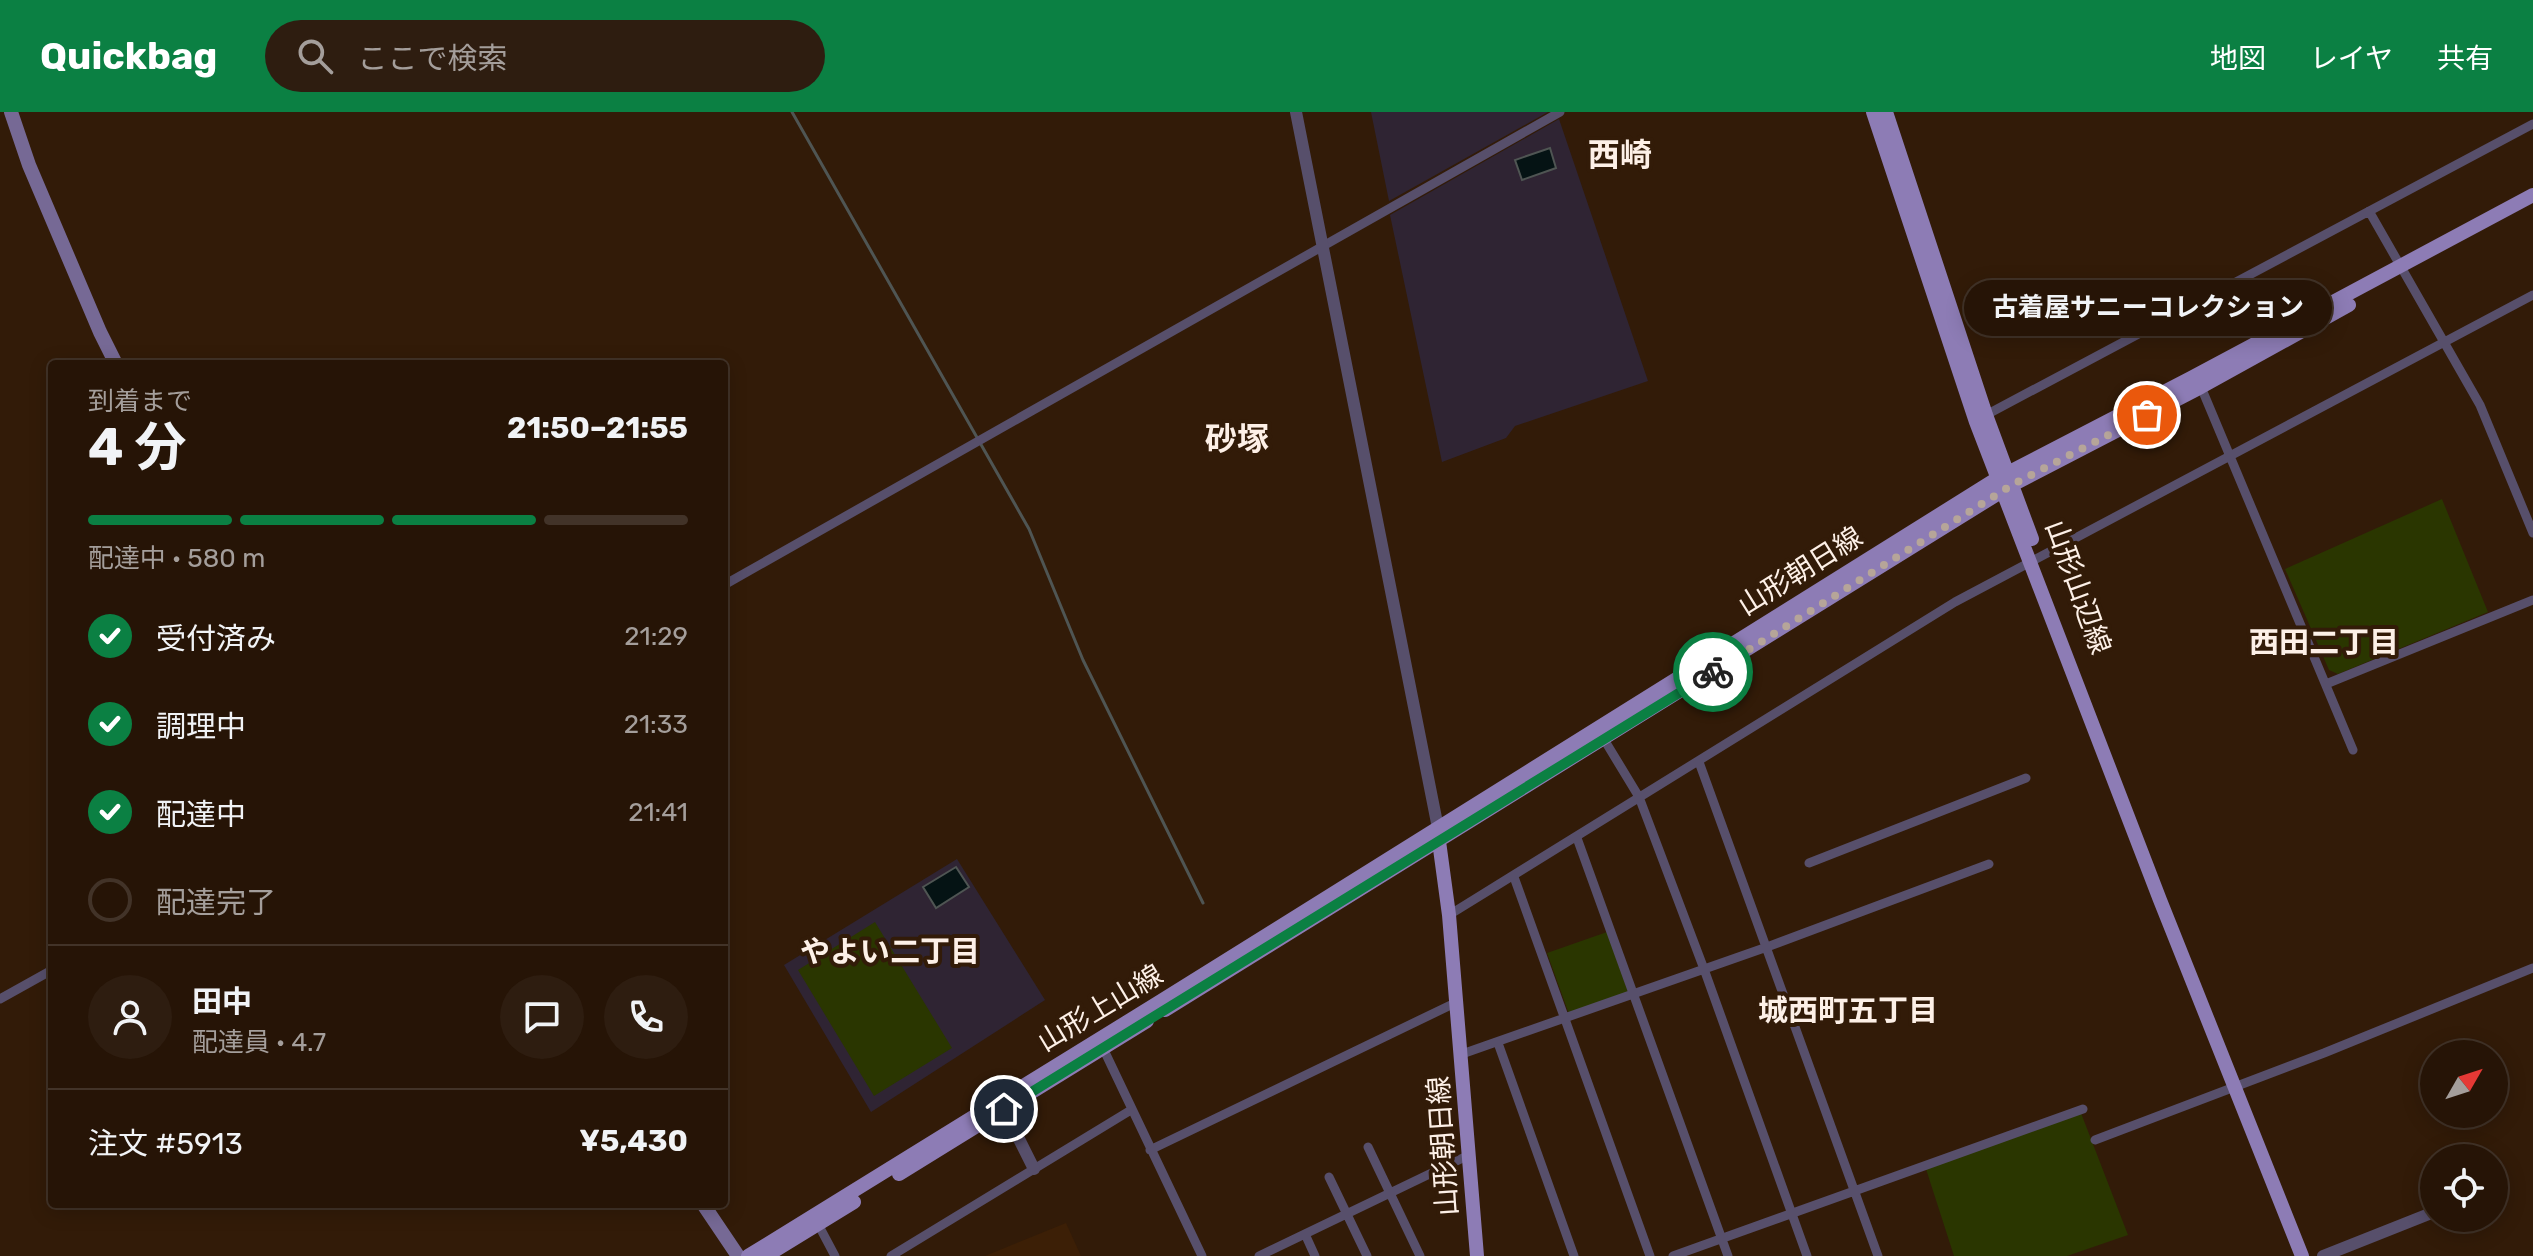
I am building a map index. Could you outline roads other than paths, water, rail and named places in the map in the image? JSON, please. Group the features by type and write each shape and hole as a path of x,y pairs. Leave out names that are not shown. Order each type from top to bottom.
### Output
{"main road":[{"path":"11,112 29,165 114,360"},
{"path":"1873,112 1976,422 2006,482"},
{"path":"1886,112 2006,482"},
{"path":"2006,482 2201,387 2533,195"},
{"path":"2006,482 2402,271 2533,206"},
{"name":"山形山辺線","path":"2006,482 2302,1256"},
{"name":"山形朝日線","path":"1477,1256 1462,1054 1438,835 2006,482"},
{"name":"山形上山線","path":"766,1256 1103,1048 1438,835"},
{"name":"山形上山線","path":"748,1256 1438,835"},
{"name":"山形山辺線","path":"2238,1085 2311,1256"},
{"path":"706,1208 738,1256"}],"street":[{"path":"1296,112 1438,835"},
{"path":"728,583 1560,112"},
{"path":"1986,415 2533,124"},
{"path":"2369,211 2480,405 2533,533"},
{"path":"1449,915 1955,602 2533,295"},
{"path":"2201,387 2353,750"},
{"path":"2326,684 2533,600"},
{"path":"1601,734 1639,797 1807,1256"},
{"path":"1699,762 1878,1256"},
{"path":"1809,863 2026,778"},
{"path":"1577,838 1728,1256"},
{"path":"1462,1054 1767,947 1989,864"},
{"path":"1514,877 1650,1256"},
{"path":"2095,1140 2533,968"},
{"path":"0,999 48,972"},
{"path":"1150,1150 1457,1002"},
{"path":"1498,1043 1574,1256"},
{"path":"1103,1048 1202,1256"},
{"path":"1004,1109 1034,1169"},
{"path":"1673,1256 2083,1109"},
{"path":"891,1256 1131,1110"},
{"path":"1368,1147 1420,1256"},
{"path":"1259,1256 1469,1155"},
{"path":"1329,1177 1367,1256"},
{"path":"2323,1256 2420,1218"},
{"path":"818,1224 835,1256"},
{"path":"1305,1234 1315,1256"}],"waterway":[{"path":"792,112 1029,529 1083,660 1203,903"}],"place":[{"name":"古着屋サニーコレクション","path":"2147,415"}],"district":[{"name":"西崎","path":"1620,155"},
{"name":"砂塚","path":"1237,439"},
{"name":"西田二丁目","path":"2324,643"},
{"name":"やよい二丁目","path":"890,952"},
{"name":"城西町五丁目","path":"1848,1011"}]}
